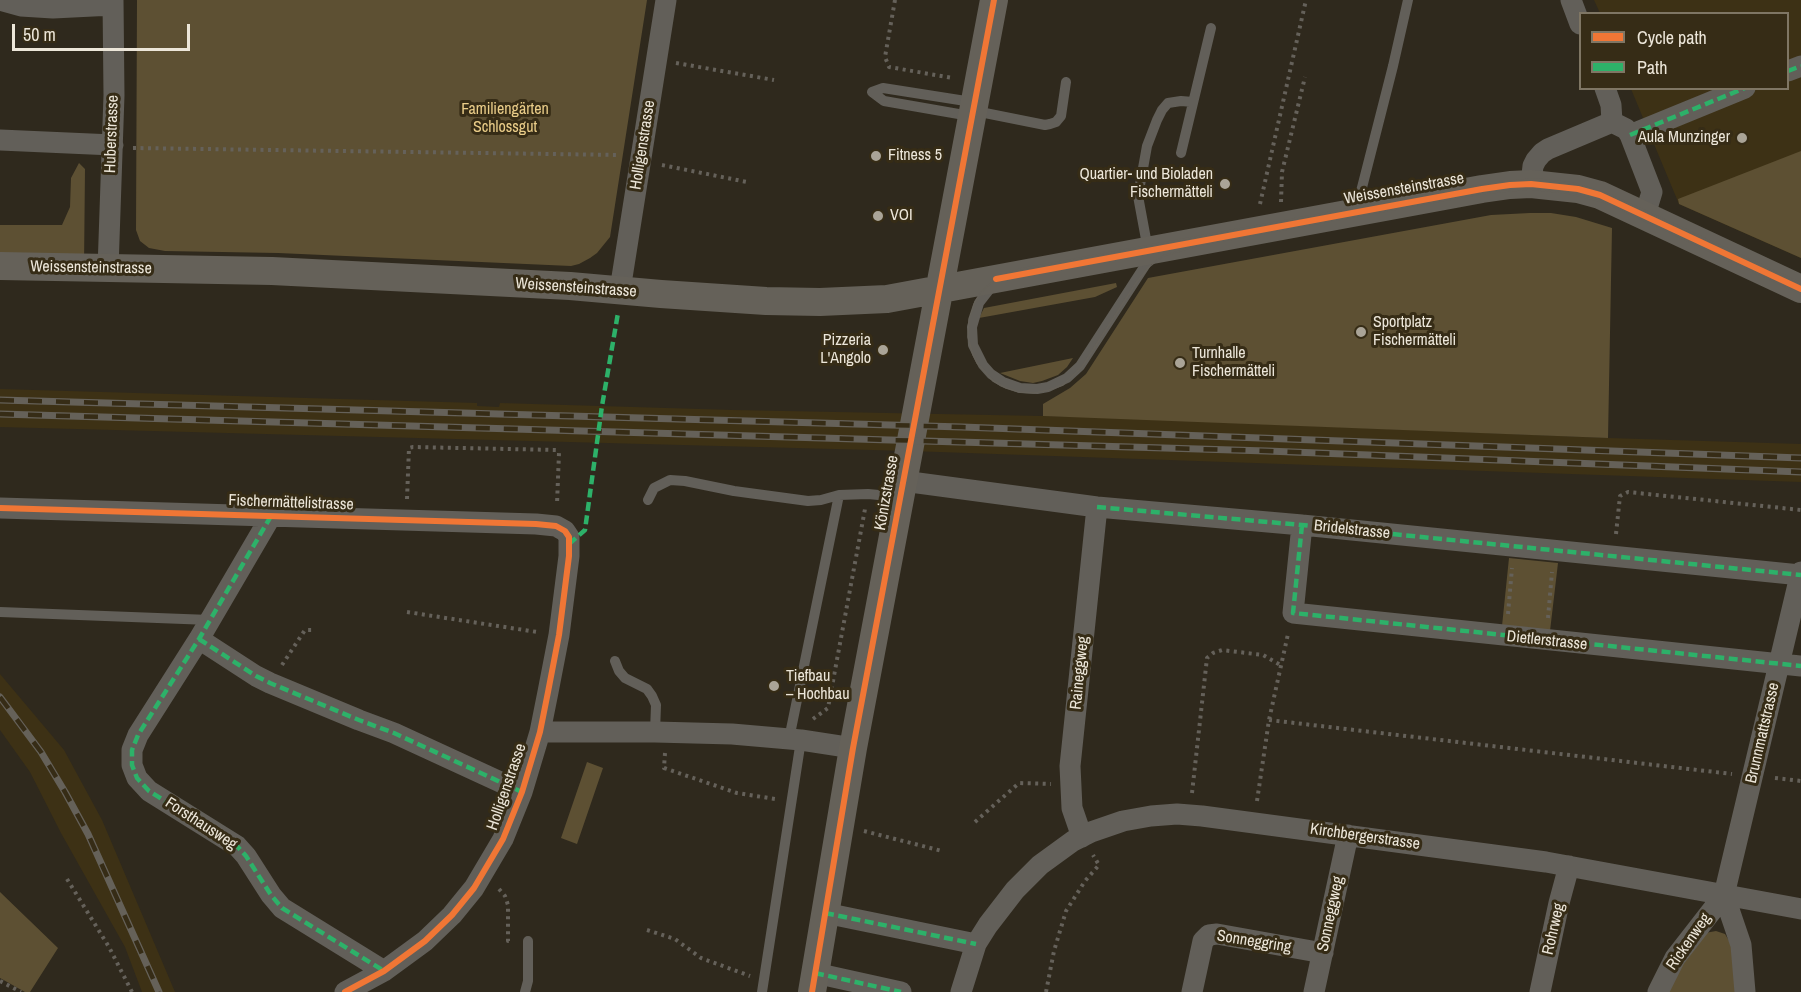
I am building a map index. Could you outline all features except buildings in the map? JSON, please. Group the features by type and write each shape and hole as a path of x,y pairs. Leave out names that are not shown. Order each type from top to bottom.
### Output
{"main road":[{"name":"Könizstrasse","path":"814,982 853,748 994,0"},
{"name":"Weissensteinstrasse","path":"0,266 272,271 570,286 766,301 820,302 898,298 1356,211 1482,189 1531,184 1578,189 1600,195 1801,289"}],"street":[{"path":"0,0 21,6 53,8 113,2"},
{"name":"Holligenstrasse","path":"620,290 666,0"},
{"path":"1571,0 1579,19"},
{"name":"Huberstrasse","path":"108,269 120,146 114,64 113,2"},
{"path":"1606,90 1611,105 1612,122"},
{"path":"1630,135 1740,90"},
{"path":"1531,184 1533,166 1542,153 1612,122 1626,129 1630,135 1652,192 1645,215"},
{"path":"0,140 120,146"},
{"name":"Bridelstrasse","path":"902,489 1302,525 1801,574"},
{"name":"Raineggweg","path":"1082,837 1075,820 1070,766 1097,507"},
{"name":"Fischermättelistrasse","path":"0,508 556,526"},
{"name":"Forsthausweg","path":"272,516 135,743 131,759 137,778 149,791 237,846 282,908 384,972"},
{"path":"1291,620 1302,525"},
{"name":"Holligenstrasse","path":"345,992 365,987 425,941 452,915 474,888 503,838 522,792 540,732 559,635 569,544 565,531 556,526"},
{"name":"Brunnmattstrasse","path":"1724,895 1801,574"},
{"name":"Dietlerstrasse","path":"1291,620 1801,666"},
{"path":"199,639 270,683"},
{"name":"Holligenstrasse","path":"270,683 394,733 522,792"},
{"path":"540,732 732,734 853,748"},
{"name":"Kirchbergerstrasse","path":"961,992 976,944 1003,906 1040,866 1057,852 1082,837 1110,825 1151,816 1190,815 1254,822 1569,866 1801,909"},
{"name":"Sonneggweg","path":"1314,992 1348,835"},
{"name":"Rohrweg","path":"1540,992 1569,866"},
{"path":"1724,895 1741,945 1745,992"},
{"name":"Rickenweg","path":"1658,992 1675,958 1724,895"},
{"path":"825,913 976,944"},
{"name":"Sonneggring","path":"1192,992 1203,941 1209,935 1217,934 1323,953"},
{"path":"814,982 901,992"}],"lane":[{"name":"Weissensteinstrasse","path":"1356,211 1408,0"},
{"path":"1180,153 1211,28"},
{"path":"974,110 884,101 873,92 883,88 1045,125 1056,122 1061,116 1066,82"},
{"path":"1005,277 988,289 976,309 971,332 982,365 1004,382 1028,389 1048,387 1062,382 1080,366 1143,270 1148,250 1138,196 1147,146 1162,110 1168,104 1180,101 1193,102"},
{"path":"648,500 654,489 670,480 808,501 839,495 902,489"},
{"path":"762,992 792,801 795,740 839,495"},
{"path":"0,612 210,620"},
{"path":"615,662 625,678 647,690 652,696 656,705 656,732"},
{"path":"525,992 528,981 528,942"}],"path":[{"path":"895,0 885,57 889,66 960,79"},
{"path":"1259,208 1306,0"},
{"path":"675,63 774,80"},
{"path":"1281,204 1282,172 1305,77"},
{"path":"120,146 627,156"},
{"path":"659,165 747,182"},
{"path":"406,520 409,448 556,450 559,453 556,526"},
{"path":"1613,556 1620,496 1628,492 1801,510"},
{"path":"795,740 813,719 828,708 868,494"},
{"path":"1508,618 1514,546"},
{"path":"1547,623 1553,550"},
{"path":"407,612 559,635"},
{"path":"1254,822 1269,720 1291,620"},
{"path":"270,683 305,630 315,630"},
{"path":"1192,794 1207,658 1222,650 1263,655 1282,666"},
{"path":"1269,720 1752,776"},
{"path":"665,751 664,768 737,794 792,801"},
{"path":"975,822 1019,783 1070,784"},
{"path":"840,826 942,851"},
{"path":"1046,992 1054,951 1066,911 1085,881 1099,865 1082,837"},
{"path":"67,879 109,946 132,992"},
{"path":"508,905 508,941 528,942"},
{"path":"647,930 675,939 701,958 751,977 764,978"},
{"path":"0,981 21,992"}],"shaded area":[{"path":"1594,0 1801,0 1801,258 1679,204 1631,90 1789,90 1789,12 1600,12"},
{"path":"0,389 477,403 477,406 499,407 500,403 1094,417 1801,444 1801,482 910,451 0,427"},
{"path":"0,674 64,750 102,820 175,992 142,992 125,947 61,833 30,772 0,730"}],"green space":[{"name":"Familiengärten Schlossgut","path":"137,0 647,0 610,237 597,253 571,266 278,253 165,251 149,248 140,241 136,230"},
{"path":"1801,151 1801,258 1679,204 1678,199"},
{"path":"79,163 85,169 84,266 0,264 0,225 62,225 70,207 71,178"},
{"name":"Sportplatz Fischermätteli","path":"1551,213 1576,217 1612,228 1608,438 1043,416 1043,404 1070,388 1086,374 1148,278 1491,215"},
{"path":"1116,283 1117,287 1095,297 979,318 984,308"},
{"path":"1073,358 1058,375 1033,383 1020,381 1000,373"},
{"path":"1509,558 1558,563 1550,631 1502,626"},
{"path":"587,762 603,768 577,844 561,838"},
{"path":"0,892 58,948 30,992 25,992 0,978"},
{"path":"1716,931 1725,934 1731,944 1738,992 1663,992 1705,933"}],"tram line":[{"path":"1801,283 1611,195 1573,183 1537,179 1521,180 1474,186 1020,269 998,277 980,293 969,319 968,337 977,363 993,381 1019,392 1034,393 1049,390 1063,385 1082,367 1136,283 1149,267 1163,256 1200,245 1479,194 1529,189 1567,193 1607,203 1801,294"}],"railway":[{"path":"0,400 962,427 1801,458"},
{"path":"0,414 1267,451 1801,472"},
{"path":"0,697 41,752 88,834 159,992"}],"marked path":[{"path":"1789,71 1801,66"},
{"path":"1630,135 1740,90"},
{"path":"569,544 585,530 602,406 618,313"},
{"path":"1097,507 1801,575"},
{"path":"271,516 199,639 138,735 132,750 132,765 137,778 149,791 237,846 282,908 384,971"},
{"path":"1302,525 1293,613 1801,666"},
{"path":"199,639 270,683 394,733 522,792"},
{"path":"825,913 976,944"},
{"path":"815,973 901,992"}],"cycle path":[{"path":"812,992 853,748 994,0"},
{"path":"996,279 1482,189 1531,184 1578,189 1600,195 1801,289"},
{"path":"0,508 536,524 556,526 565,531 569,537 569,556 559,635 540,732 522,792 503,839 474,888 452,915 425,941 384,971 345,992"}],"place":[{"name":"Aula Munzinger","path":"1742,138"},
{"name":"Fitness 5","path":"876,156"},
{"name":"Quartier- und Bioladen Fischermätteli","path":"1225,184"},
{"name":"VOI","path":"878,216"},
{"name":"Sportplatz Fischermätteli","path":"1361,332"},
{"name":"Pizzeria L'Angolo","path":"883,350"},
{"name":"Turnhalle Fischermätteli","path":"1180,363"},
{"name":"Tiefbau – Hochbau","path":"774,686"}]}
